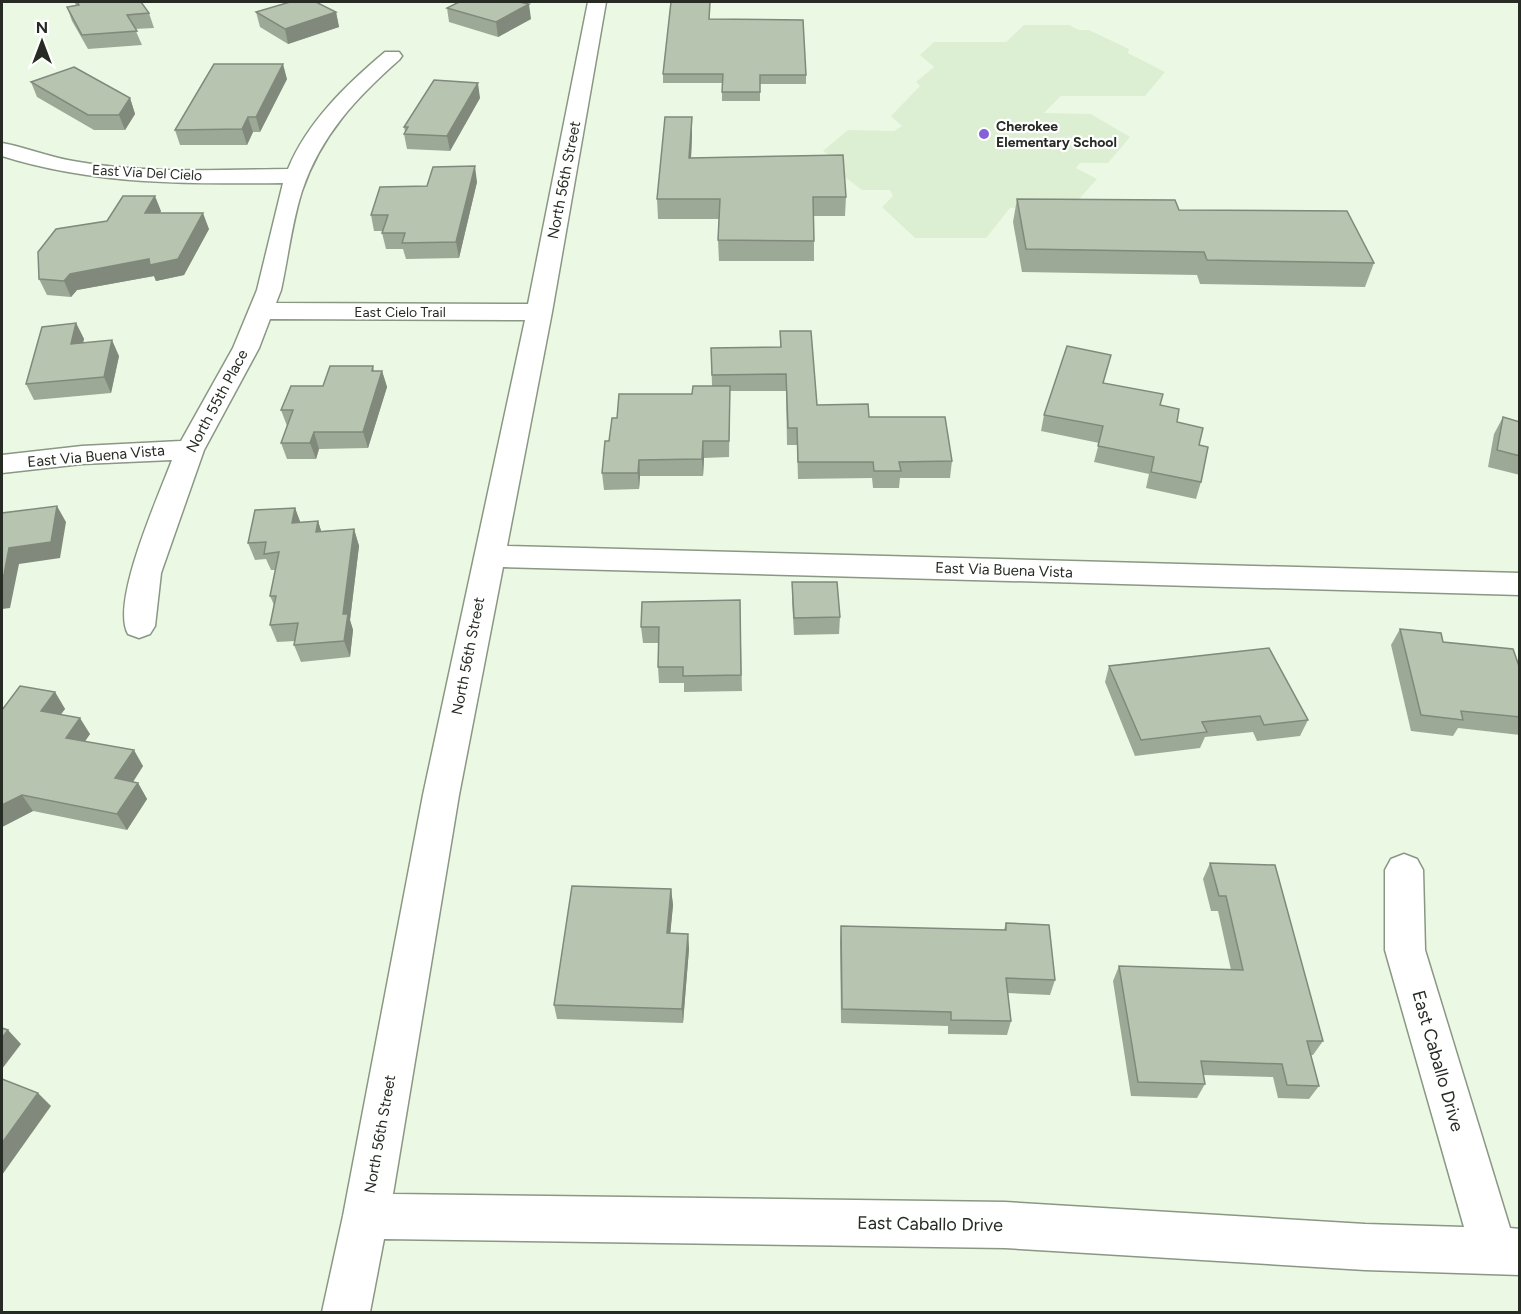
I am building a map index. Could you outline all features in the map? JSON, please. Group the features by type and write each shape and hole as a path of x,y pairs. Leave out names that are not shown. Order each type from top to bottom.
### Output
{"street":[{"name":"North 56th Street","path":"346,1312 366,1216 441,795 539,312 597,2"},
{"path":"296,176 316,138 354,89 392,56"},
{"name":"East Via Del Cielo","path":"2,148 46,162 123,175 296,176"},
{"name":"North 55th Place","path":"139,626 145,573 190,450 246,348 269,290 296,176"},
{"name":"East Cielo Trail","path":"261,311 539,312"},
{"name":"East Via Buena Vista","path":"2,465 93,454 190,450"},
{"name":"East Via Buena Vista","path":"488,556 1520,584"},
{"name":"East Caballo Drive","path":"366,1216 1005,1225 1365,1247 1506,1250 1405,950 1404,870"}],"shaded area":[{"name":"Cherokee Elementary School","path":"1024,25 1069,25 1079,30 1089,30 1129,49 1128,53 1165,72 1145,96 1061,96 1044,113 1091,114 1130,137 1108,163 1080,163 1076,168 1097,179 1072,207 1010,208 986,238 915,238 882,207 893,196 890,190 862,190 825,162 830,156 823,151 848,130 894,131 902,126 891,116 920,86 916,82 934,67 920,55 934,42 1006,42"}],"building":[{"path":"77,2 141,2 149,13 127,15 137,31 82,35 67,7 79,5"},
{"path":"290,2 316,2 336,12 285,29 256,12"},
{"path":"459,2 529,4 496,22 447,8"},
{"path":"671,2 710,2 709,19 803,20 806,75 760,75 760,92 722,92 723,74 663,74"},
{"path":"214,64 283,64 256,117 248,117 242,129 175,130"},
{"path":"74,67 130,98 119,115 88,115 31,82"},
{"path":"434,80 478,83 447,136 404,134 408,127 404,127"},
{"path":"665,117 692,117 689,158 843,155 846,197 813,197 814,241 718,240 720,199 657,199"},
{"path":"475,166 456,242 402,243 405,233 382,233 388,215 371,215 380,187 427,186 433,167"},
{"path":"123,196 155,196 145,213 203,213 178,259 150,265 149,259 70,274 64,281 39,279 38,252 56,229 107,221"},
{"path":"1017,199 1175,200 1179,210 1347,211 1374,263 1207,260 1204,252 1026,249"},
{"path":"76,323 71,344 112,340 104,377 26,384 42,327"},
{"path":"780,331 811,331 817,405 868,404 869,417 945,417 952,461 899,462 901,471 874,471 873,462 798,462 797,428 788,428 786,374 712,375 711,348 781,347"},
{"path":"1067,346 1111,355 1103,383 1163,394 1160,405 1179,409 1177,422 1203,428 1199,445 1208,447 1201,482 1151,472 1154,457 1098,446 1103,426 1044,415"},
{"path":"330,366 373,366 372,371 382,371 363,432 314,432 310,443 281,443 293,410 281,410 291,386 323,386"},
{"path":"693,386 730,386 729,441 703,441 702,459 639,460 638,473 602,473 605,441 609,441 612,418 617,418 619,394 692,394"},
{"path":"1503,417 1520,422 1520,456 1497,450"},
{"path":"57,506 51,542 9,548 2,585 2,513"},
{"path":"295,508 292,523 318,521 316,532 354,529 343,614 348,614 344,641 294,645 298,623 270,625 276,596 270,596 279,552 264,554 266,542 248,543 255,510"},
{"path":"792,582 837,582 840,617 794,618"},
{"path":"740,600 741,675 683,676 683,667 658,667 659,627 641,627 642,602"},
{"path":"1400,629 1441,633 1443,642 1513,649 1520,669 1520,717 1461,711 1463,720 1421,715"},
{"path":"1269,648 1308,720 1264,725 1260,716 1202,722 1207,732 1141,740 1109,666"},
{"path":"20,686 55,692 41,711 80,718 66,738 134,750 115,778 138,783 117,814 22,795 2,805 2,710"},
{"path":"1210,863 1275,865 1323,1041 1307,1041 1319,1086 1287,1085 1282,1064 1201,1061 1205,1084 1138,1082 1119,966 1243,970 1226,896 1219,896"},
{"path":"572,886 671,889 667,933 688,934 682,1009 554,1005"},
{"path":"1006,923 1049,925 1055,980 1006,978 1011,1021 951,1020 951,1012 842,1009 841,926 1006,930"},
{"path":"2,1028 8,1030 2,1038"},
{"path":"2,1079 38,1093 2,1143"}],"place":[{"name":"Cherokee Elementary School","path":"984,134"}]}
